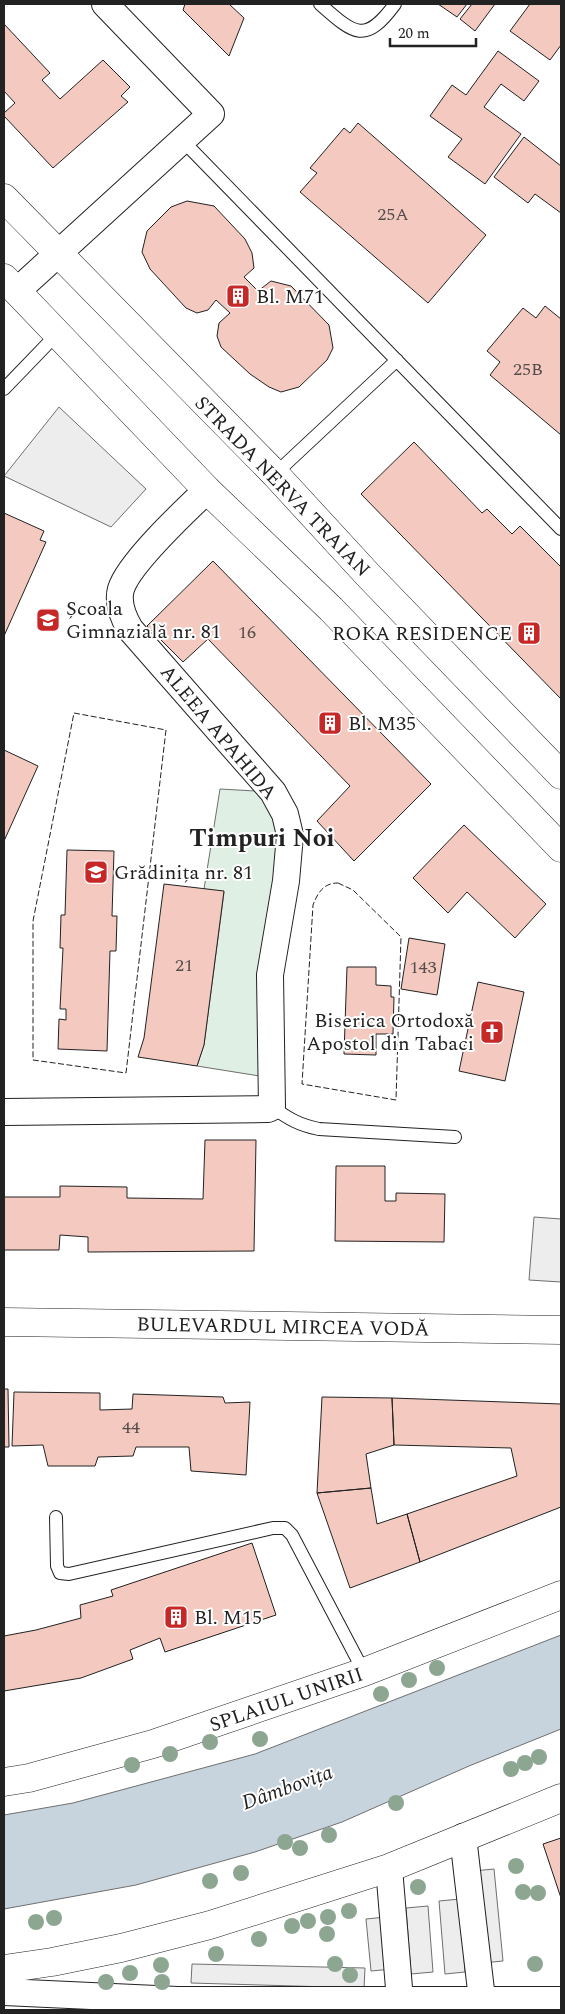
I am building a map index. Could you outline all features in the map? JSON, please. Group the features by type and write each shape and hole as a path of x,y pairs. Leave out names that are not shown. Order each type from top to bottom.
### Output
{"main road":[{"name":"STRADA NERVA TRAIAN","path":"4,198 275,474 368,575 561,775"},
{"path":"10,284 207,490 331,609 561,848"},
{"name":"BULEVARDUL MIRCEA VODĂ","path":"4,1322 561,1330"},
{"name":"SPLAIUL UNIRII","path":"4,1782 29,1778 154,1744 364,1672 561,1595"},
{"path":"4,1968 87,1955 175,1934 298,1898 389,1868 561,1798"}],"street":[{"path":"10,284 58,254 211,114 109,5"},
{"name":"ALEEA APAHIDA","path":"207,490 156,542 128,576 121,590 120,604 123,616 130,629 273,792 285,814 290,835 289,856 270,975 272,1106"},
{"path":"4,1112 268,1109 272,1106"},
{"path":"463,1837 482,2005"},
{"path":"389,1868 400,2000"},
{"path":"4,1992 178,2000 400,2000 482,2005 561,2000"}],"lane":[{"path":"320,4 342,24 354,30 366,31 375,27 396,4"},
{"path":"183,141 561,529"},
{"path":"4,389 58,334"},
{"path":"275,474 397,360"},
{"path":"272,1106 288,1119 303,1126 319,1129 455,1137"},
{"path":"56,1517 57,1566 60,1573 69,1574 273,1528 285,1528 292,1536 364,1672"}],"green space":[{"path":"220,789 273,792 285,814 272,1078 197,1066 204,1045 224,892 204,889"}],"shaded area":[{"path":"59,407 146,489 111,527 4,476"},
{"path":"534,1217 561,1219 561,1282 529,1280"},
{"path":"494,1869 503,1961 482,1963 473,1871"},
{"path":"460,1899 465,1972 445,1974 439,1901"},
{"path":"428,1906 433,1972 411,1974 406,1908"},
{"path":"386,1917 392,1969 371,1971 366,1919"},
{"path":"192,1964 365,1968 364,1988 191,1983"}],"water":[{"name":"Dâmbovița","path":"561,1635 561,1729 469,1766 342,1822 255,1852 136,1885 4,1909 4,1815 73,1803 255,1754"}],"building":[{"path":"185,4 229,4 244,18 229,56 183,10"},
{"path":"438,4 467,4 457,17"},
{"path":"472,4 495,4 475,31 460,19"},
{"path":"530,4 561,4 561,45 550,60 510,31"},
{"path":"4,24 50,73 42,80 60,99 103,60 130,87 121,96 128,102 53,168 4,116 4,113 15,103 4,91"},
{"path":"498,51 539,81 524,101 501,84 484,107 521,134 485,184 448,157 462,139 430,116 452,85 466,95"},
{"path":"358,123 486,235 428,303 300,192 317,173 310,168 344,128 350,133"},
{"path":"524,137 561,166 561,213 535,194 528,203 494,177"},
{"name":"Bl. M71","path":"187,201 214,206 245,239 252,253 254,268 244,277 258,291 271,281 291,286 329,325 333,348 327,360 299,387 281,392 269,387 250,374 221,347 217,336 219,323 230,313 216,300 208,310 197,313 186,308 150,269 142,252 147,231 171,207"},
{"path":"545,306 561,319 561,435 490,375 500,362 487,351 523,308 536,318"},
{"name":"ROKA RESIDENCE","path":"414,442 482,513 487,509 512,534 520,526 561,567 561,699 361,494"},
{"path":"4,513 44,531 40,540 46,542 4,636"},
{"name":"Bl. M35","path":"213,561 431,784 354,861 317,821 350,786 208,639 183,662 147,626"},
{"path":"4,750 38,766 4,841"},
{"path":"464,825 546,904 515,938 467,892 448,913 413,878"},
{"path":"67,850 114,851 112,916 117,916 116,951 110,951 107,1051 58,1049 59,1019 66,1020 66,1009 60,1009 63,948 60,948 61,915 65,915"},
{"path":"164,884 224,891 204,1045 197,1066 138,1057 144,1038"},
{"path":"409,938 445,944 437,995 401,989"},
{"path":"347,967 376,967 376,985 391,986 391,997 394,997 393,1034 376,1034 376,1055 344,1054"},
{"name":"Biserica Ortodoxă Apostol din Tabaci","path":"478,982 524,992 505,1081 459,1071"},
{"path":"205,1140 256,1140 254,1251 88,1252 88,1237 60,1235 59,1250 4,1250 4,1197 60,1197 60,1186 127,1187 127,1198 203,1199"},
{"path":"336,1166 385,1166 385,1201 396,1201 396,1193 445,1194 444,1242 335,1241"},
{"path":"4,1389 8,1389 9,1447 4,1447"},
{"path":"14,1392 100,1393 100,1410 132,1409 133,1394 223,1397 225,1403 250,1402 246,1475 191,1471 189,1447 136,1447 133,1456 98,1457 95,1466 48,1466 43,1445 12,1446"},
{"path":"322,1397 392,1398 394,1445 366,1454 371,1488 317,1493"},
{"path":"392,1398 561,1404 561,1507 420,1562 407,1514 517,1476 511,1448 394,1445"},
{"path":"371,1488 377,1524 407,1514 420,1562 350,1588 317,1493"},
{"name":"Bl. M15","path":"252,1543 276,1615 165,1652 160,1638 130,1650 133,1659 81,1678 4,1691 4,1636 81,1618 80,1605 113,1596 111,1590"},
{"path":"561,1838 561,1898 543,1844"}],"fence":[{"path":"74,713 166,730 126,1073 33,1060 33,921 74,713"},
{"path":"333,883 338,883 353,890 401,937 396,1100 302,1084 313,905 322,889 333,883"}],"place":[{"name":"Bl. M71","path":"238,296"},
{"name":"Școala Gimnazială nr. 81","path":"48,620"},
{"name":"ROKA RESIDENCE","path":"529,633"},
{"name":"Bl. M35","path":"330,723"},
{"name":"Grădinița nr. 81","path":"96,872"},
{"name":"Biserica Ortodoxă Apostol din Tabaci","path":"492,1032"},
{"name":"Bl. M15","path":"176,1617"}],"district":[{"name":"Timpuri Noi","path":"262,837"}]}
